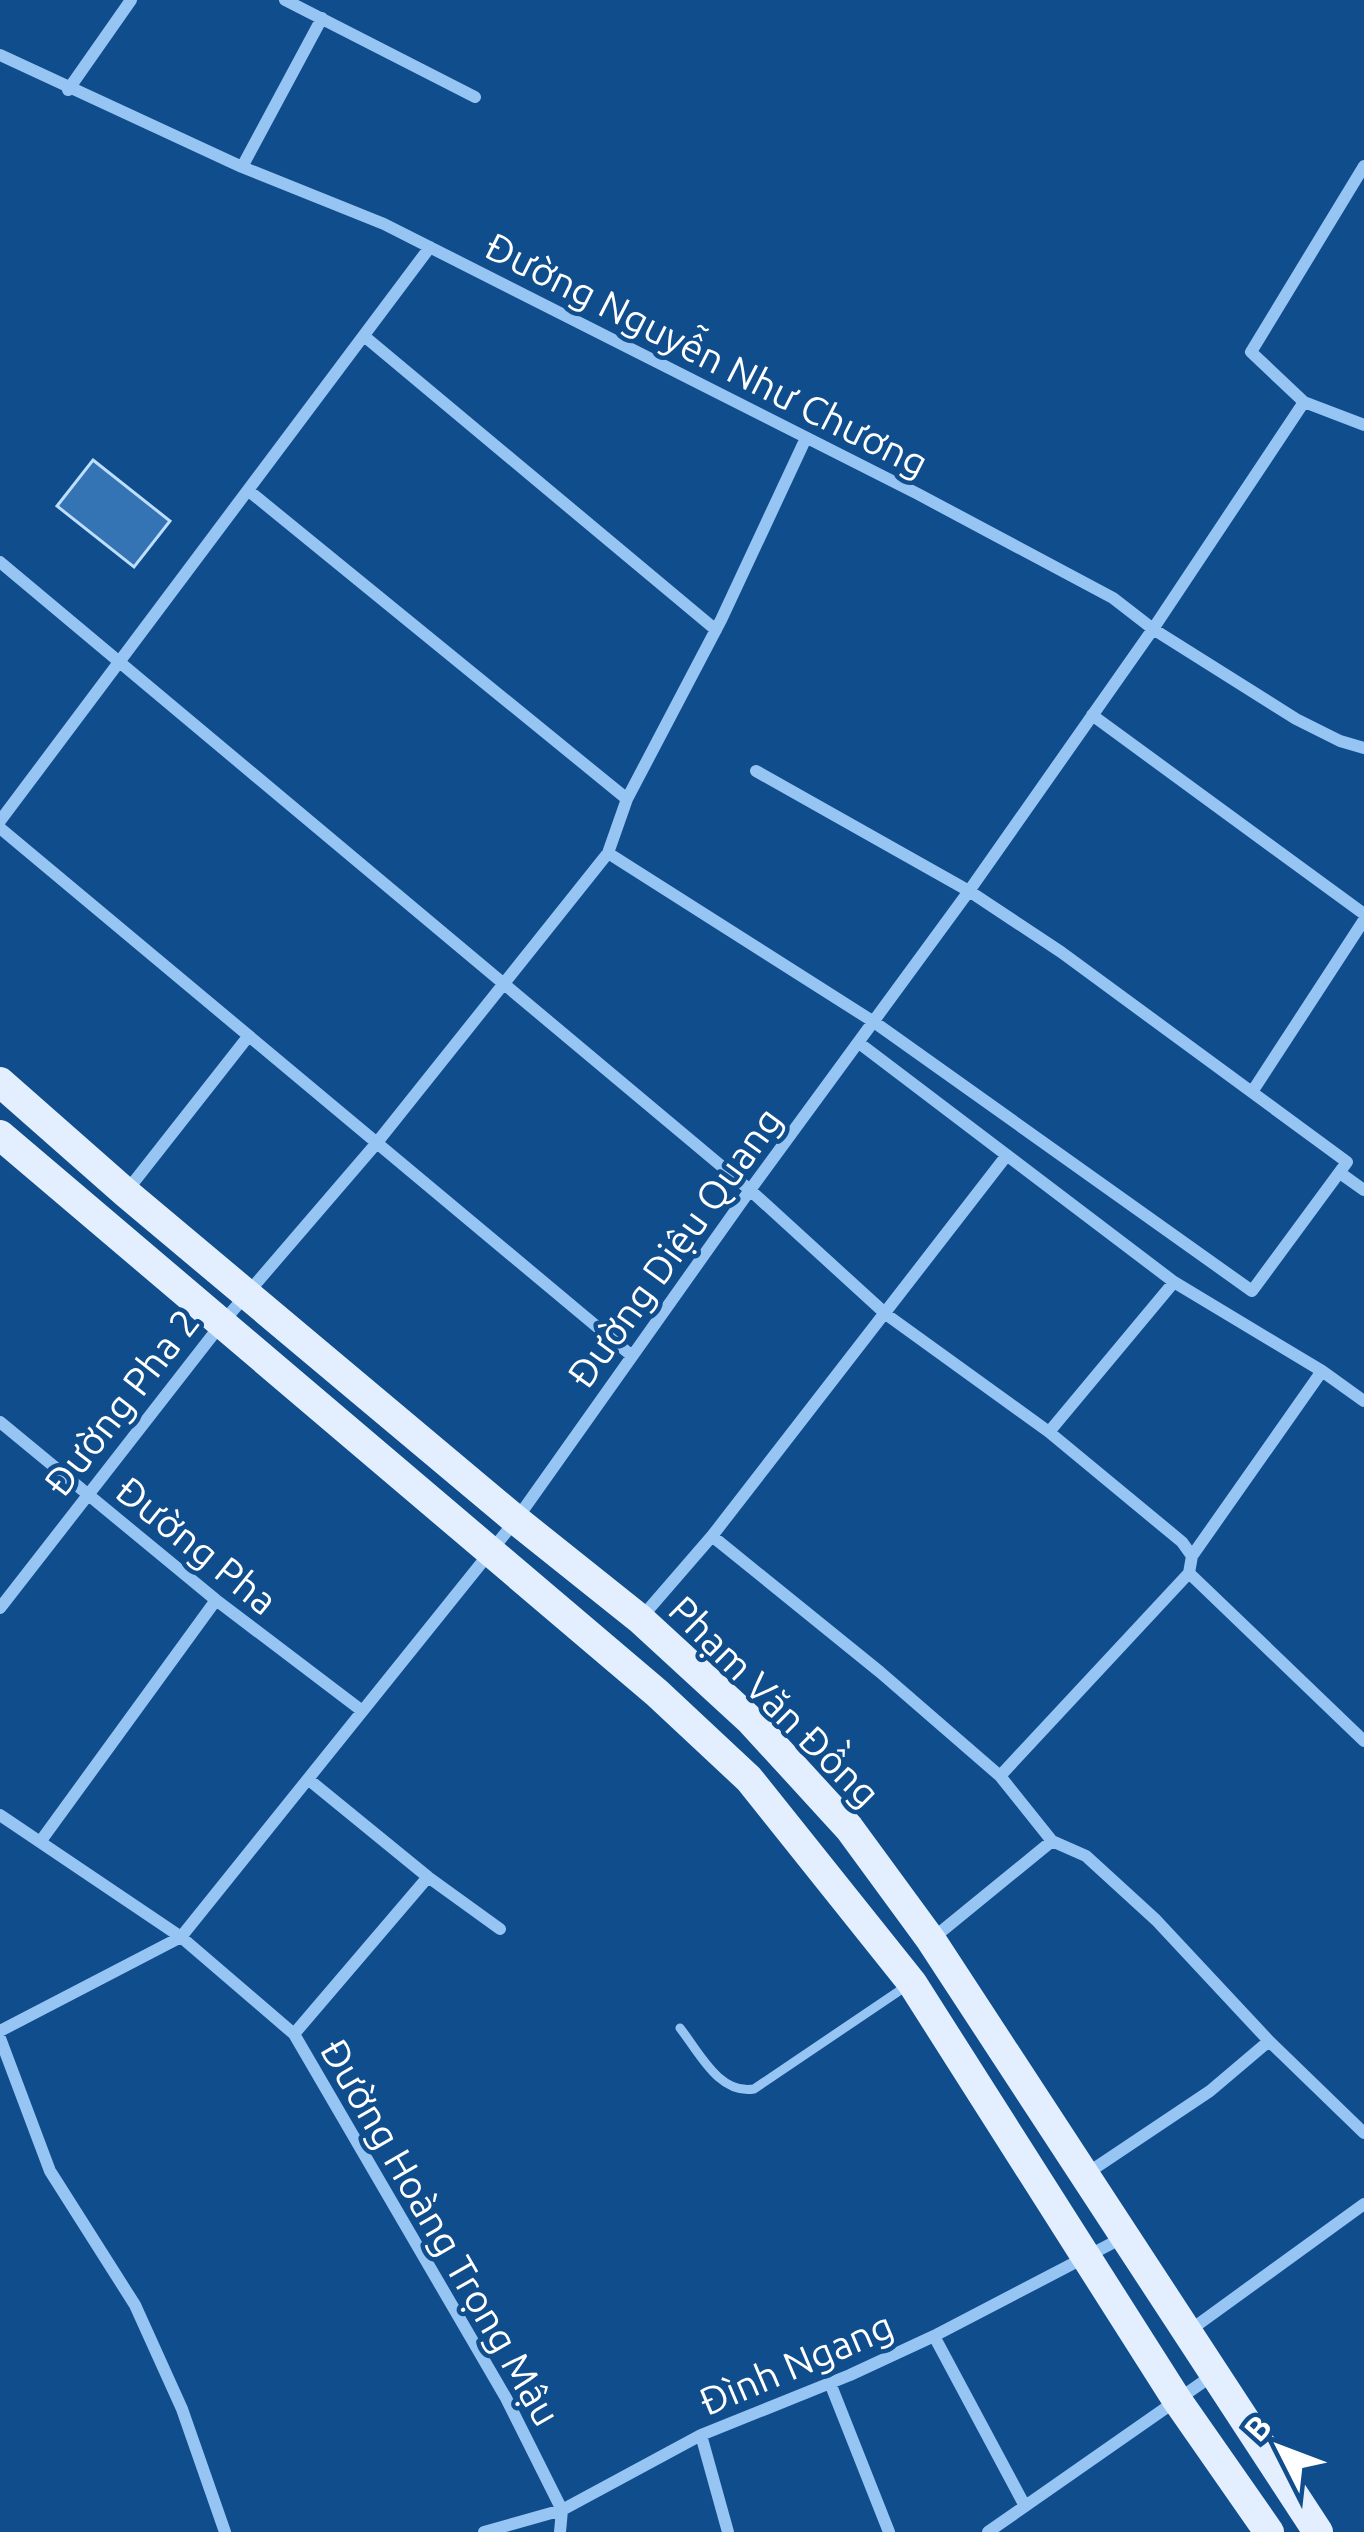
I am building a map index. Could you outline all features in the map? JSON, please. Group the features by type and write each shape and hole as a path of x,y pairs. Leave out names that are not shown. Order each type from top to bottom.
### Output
{"main road":[{"name":"Phạm Văn Đồng","path":"0,1082 125,1193 640,1619 751,1721 835,1813 931,1940 1318,2532"},
{"name":"Phạm Văn Đồng","path":"0,1135 657,1693 749,1779 912,1983 1177,2400 1269,2532"}],"street":[{"path":"68,90 131,0"},
{"path":"285,0 475,97"},
{"path":"242,167 322,19"},
{"name":"Đường Nguyễn Như Chương","path":"0,55 242,167 384,224 806,438 1113,598 1153,629 1297,719 1340,742 1364,748"},
{"path":"1364,166 1251,352 1304,402 1364,424"},
{"path":"430,248 0,825 632,1357"},
{"path":"364,337 716,631"},
{"name":"Đường Diệu Quang","path":"0,2034 181,1937 516,1520 749,1190 969,891 1153,629 1304,402"},
{"name":"Đường Pha 2","path":"0,1608 223,1323 375,1145 608,853 627,799 716,631 806,438"},
{"path":"249,490 627,799"},
{"path":"0,562 749,1190 886,1315 1048,1432 1182,1542 1192,1556"},
{"path":"1092,715 1364,917 1252,1093"},
{"path":"608,853 874,1022 1252,1291 1347,1162 1061,952 969,891 756,771"},
{"path":"125,1193 248,1038"},
{"path":"859,1042 1174,1282 1364,1401"},
{"path":"640,1619 712,1536 1007,1155"},
{"path":"1340,1173 1364,1190"},
{"path":"1048,1432 1174,1282"},
{"path":"1000,1776 1189,1573 1192,1556 1322,1371"},
{"name":"Đường Pha","path":"0,1422 216,1600 361,1710"},
{"path":"712,1536 1000,1776 1052,1841 1085,1856 1156,1920 1269,2041 1364,2133"},
{"path":"1189,1573 1364,1741"},
{"path":"40,1842 216,1600"},
{"path":"308,1779 500,1929"},
{"name":"Đường Hoàng Trọng Mậu","path":"0,1816 181,1937 294,2034 476,2343 562,2510"},
{"path":"931,1940 1052,1841"},
{"path":"294,2034 428,1877"},
{"path":"0,2034 50,2171 135,2305 182,2409 225,2532"},
{"path":"1085,2175 1210,2091 1269,2041"},
{"path":"1188,2332 1364,2204"},
{"name":"Đình Ngang","path":"484,2532 562,2510 701,2435 934,2336 1127,2236"},
{"path":"934,2336 1025,2506"},
{"path":"988,2532 1214,2374"},
{"path":"830,2383 889,2532"},
{"path":"701,2435 728,2532"},
{"path":"560,2532 562,2510"}],"lane":[{"path":"680,2028 723,2083 743,2091 754,2089 912,1983"}],"building":[{"path":"93,460 170,521 134,567 57,506"}]}
